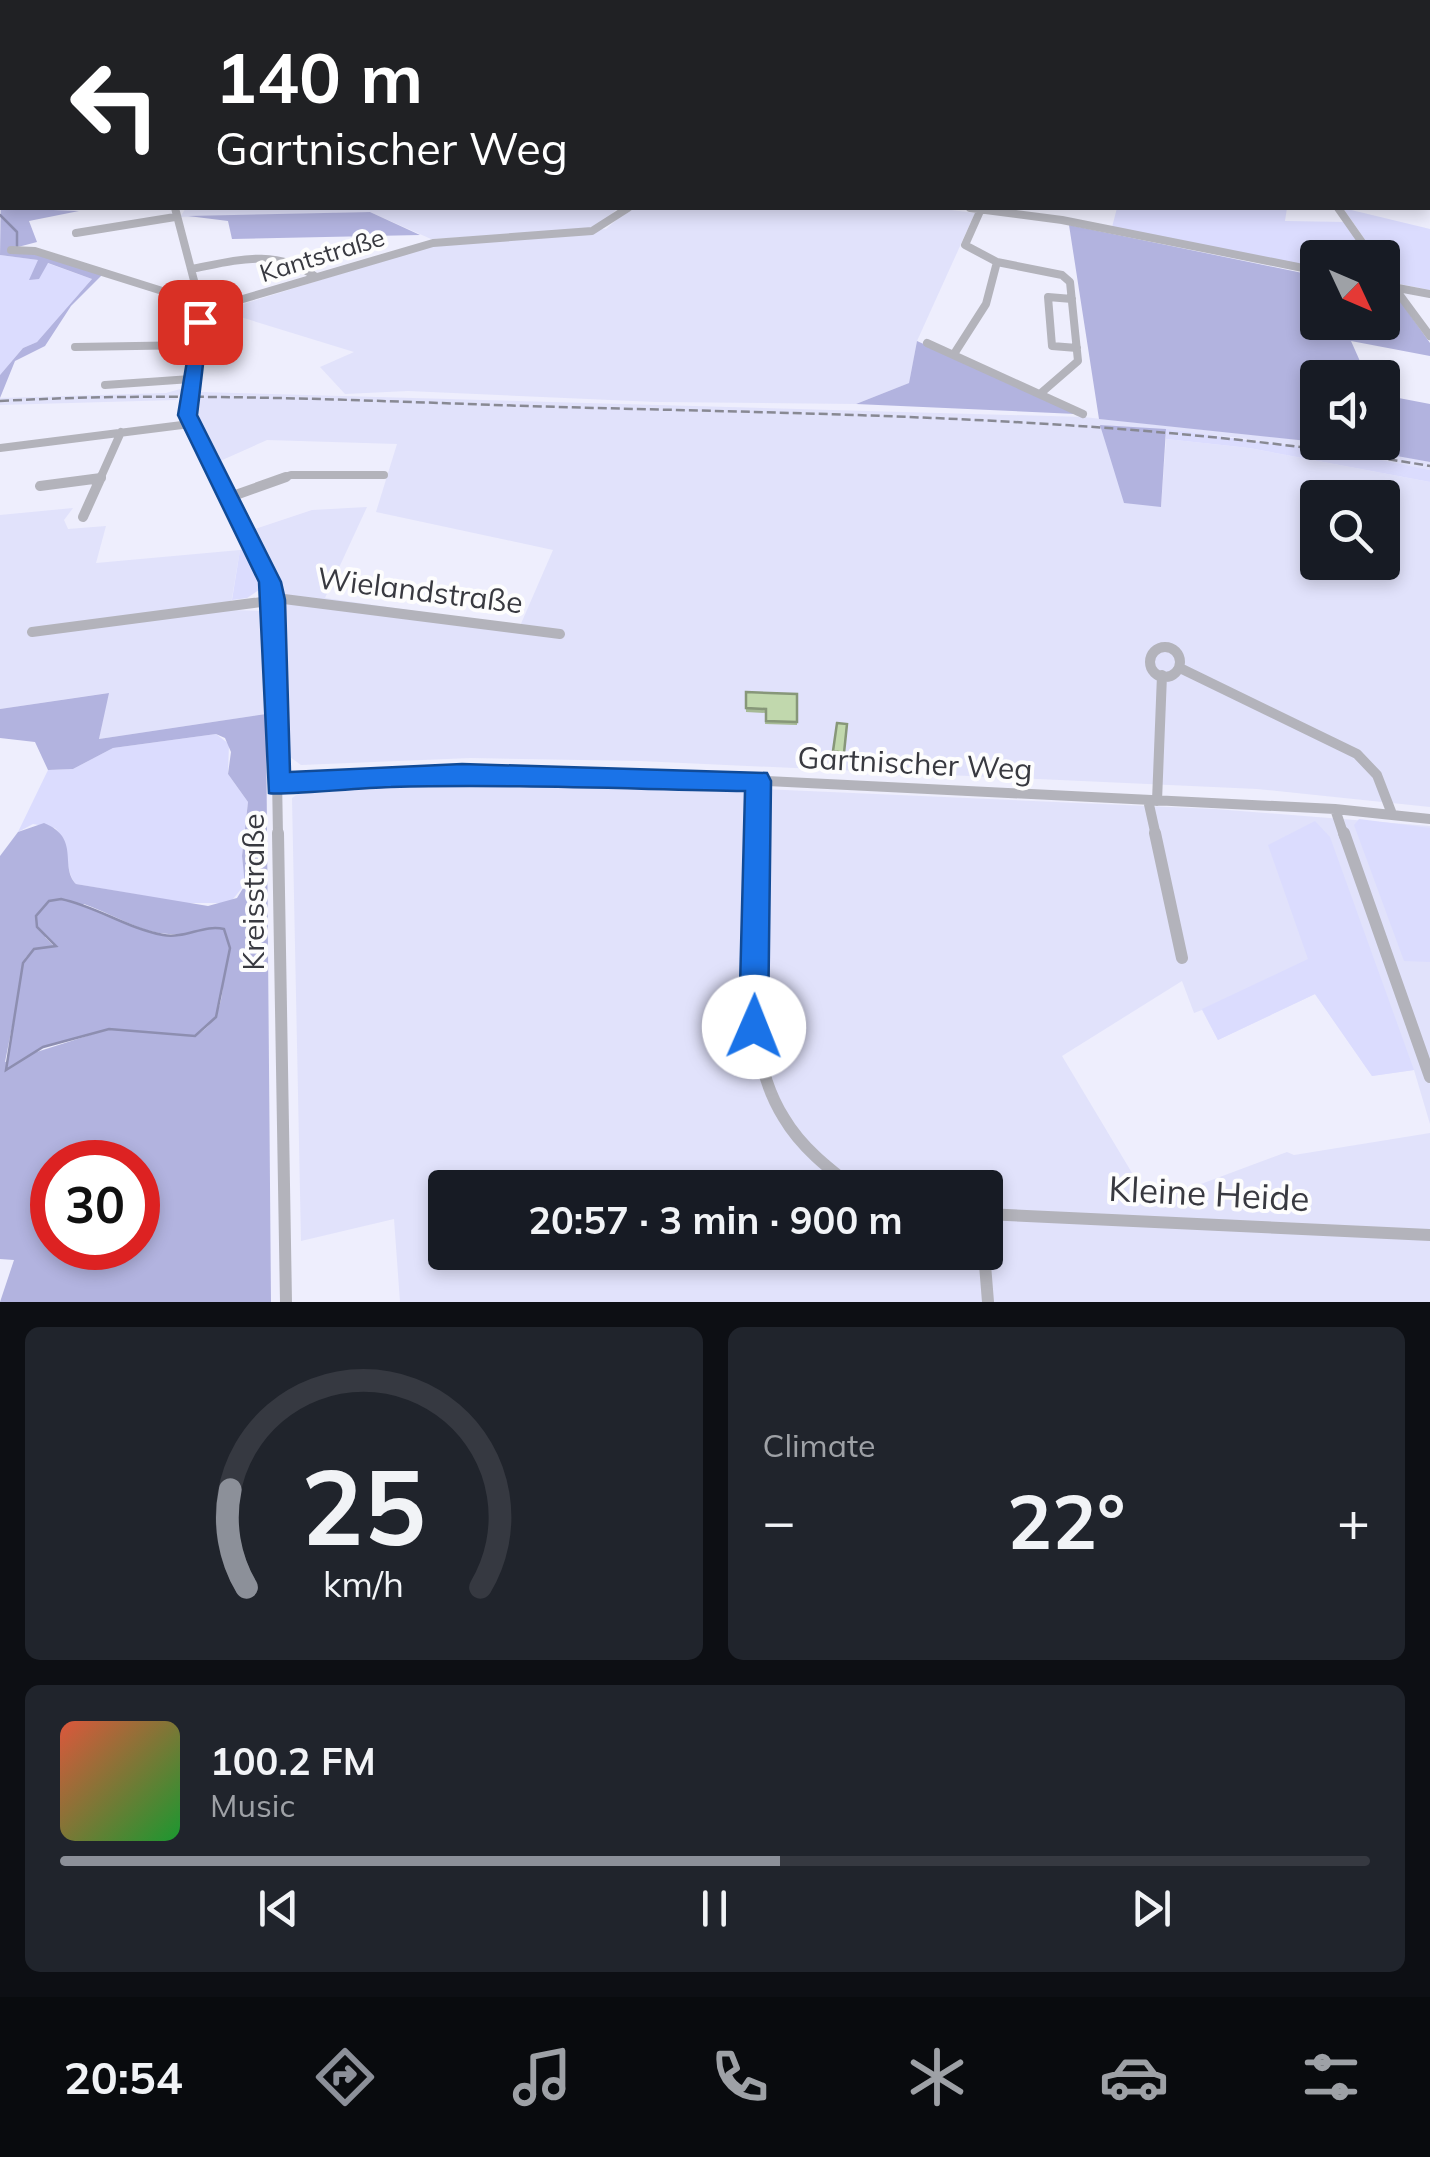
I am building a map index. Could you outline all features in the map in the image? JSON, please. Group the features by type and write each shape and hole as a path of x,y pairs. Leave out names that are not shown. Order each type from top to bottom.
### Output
{"street":[{"name":"Kantstraße","path":"202,311 440,241 592,231 625,210"},
{"path":"981,210 965,246 997,262 1062,275 1070,282 1078,361 1041,393"},
{"path":"988,210 1062,220 1300,267"},
{"path":"1339,210 1360,240"},
{"path":"76,233 175,212"},
{"name":"Kreisstraße","path":"175,212 202,311 191,379 190,424 230,498 274,600 286,1302"},
{"path":"11,250 35,252 191,300 201,299"},
{"path":"192,269 266,256 290,259 316,277"},
{"path":"954,354 986,304 997,262"},
{"path":"1400,287 1430,294"},
{"path":"1400,294 1430,336"},
{"path":"1072,299 1048,296 1052,346 1077,348"},
{"path":"927,343 1083,414"},
{"path":"74,347 196,346"},
{"path":"105,385 191,379"},
{"path":"0,448 190,424"},
{"path":"83,517 121,432"},
{"path":"230,498 291,474 384,475"},
{"path":"40,486 101,478"},
{"name":"Wielandstraße","path":"32,632 274,600 560,634"},
{"path":"1182,669 1172,676 1162,674 1148,664 1148,655 1154,649 1176,654 1182,669 1357,754 1376,775 1392,814"},
{"path":"1162,674 1152,801 1182,958"},
{"name":"Gartnischer Weg","path":"278,786 308,778 462,774 758,781 1335,809 1430,820"},
{"path":"758,781 754,1027 758,1062 770,1098 789,1130 830,1170"},
{"path":"1335,809 1430,1077"},
{"name":"Kleine Heide","path":"1003,1215 1430,1235"},
{"path":"985,1270 988,1302"}],"shaded area":[{"path":"1,210 79,211 29,221 37,242 18,247 102,275 71,306 45,346 15,361 0,398 0,375 23,348 37,342 92,279 48,263 39,279 29,280 38,260 0,255"},
{"path":"185,210 616,210 603,222 585,230 431,239 370,212 180,217"},
{"path":"628,210 975,213 917,341 909,383 856,404 656,402 408,391 345,394 320,367 354,352 221,311 439,243 606,229"},
{"path":"1116,210 1287,210 1285,221 1347,222 1359,240 1300,240 1300,265 1112,227"},
{"path":"1344,210 1430,229 1430,290 1400,284 1400,240 1365,240"},
{"path":"370,212 420,235 232,239 228,221 188,216"},
{"path":"1069,225 1300,273 1300,340 1400,340 1400,301 1430,343 1430,356 1351,341 1359,360 1300,360 1300,440 1099,419"},
{"path":"0,255 39,260 30,279 47,263 92,279 37,342 23,348 0,375"},
{"path":"917,341 1076,414 856,404 909,383"},
{"path":"184,388 176,400 0,405 0,398 166,393"},
{"path":"201,392 1083,417 1300,440 1300,448 1241,438 1101,425 1161,507 1166,439 1249,448 1430,482 1430,807 1257,789 639,761 471,758 301,765 290,757 282,592 255,529 312,510 367,507 325,598 520,626 553,550 376,512 397,444 267,440 220,461 198,421"},
{"path":"1400,398 1430,404 1430,462 1400,457"},
{"path":"1100,425 1166,429 1161,507 1124,503"},
{"path":"1166,429 1300,447 1300,458 1249,448 1166,439"},
{"path":"1400,456 1430,462 1430,470 1371,460 1400,460"},
{"path":"1313,460 1380,460 1430,470 1430,482"},
{"path":"73,508 64,520 68,529 106,526 96,563 240,550 230,610 261,611 266,714 99,739 108,693 0,709 0,515"},
{"path":"248,548 262,588 247,598 232,600 240,550"},
{"path":"109,693 99,739 266,714 271,1302 0,1302 14,1260 0,1259 0,856 18,832 44,823 62,836 76,884 208,906 237,898 245,885 242,856 248,802 228,774 231,752 225,738 216,734 113,748 73,769 48,770 35,742 0,738 0,709","holes":["84,904 133,925 177,934 216,927 223,987 216,1015 207,1027 195,1036 109,1029 5,1062 26,957 56,948 45,937"]},
{"path":"216,734 229,744 228,774 248,802 242,856 245,884 230,903 185,903 76,884 64,842 55,828 33,824 18,832 48,770 73,769 113,748"},
{"path":"456,780 584,781 1215,809 1430,826 1430,1124 1414,1070 1372,1076 1315,994 1218,1040 1202,1010 1194,1013 1182,981 1062,1056 1150,1203 1287,1152 1294,1155 1430,1133 1430,1302 400,1302 394,1219 301,1241 292,798 305,789"},
{"path":"1359,819 1430,828 1430,962 1404,961 1354,825"},
{"path":"1315,821 1330,837 1414,1070 1372,1076 1315,994 1218,1040 1202,1009 1308,959 1268,845"},
{"path":"61,899 163,935 224,929 230,948 216,1017 195,1036 109,1029 43,1047 6,1070 23,963 34,949 56,946 37,927 36,916 49,901"}],"building":[{"path":"746,692 797,694 797,722 766,721 766,709 746,708"},
{"path":"837,723 847,724 844,753 833,751"}],"waterway":[{"path":"0,215 17,232 17,246"}],"railway":[{"path":"0,401 224,397 910,417 1222,438 1430,466"}],"route":[{"path":"200,322 188,415 270,582 274,600 278,786 308,778 462,774 644,775 758,781 754,1027"}]}
